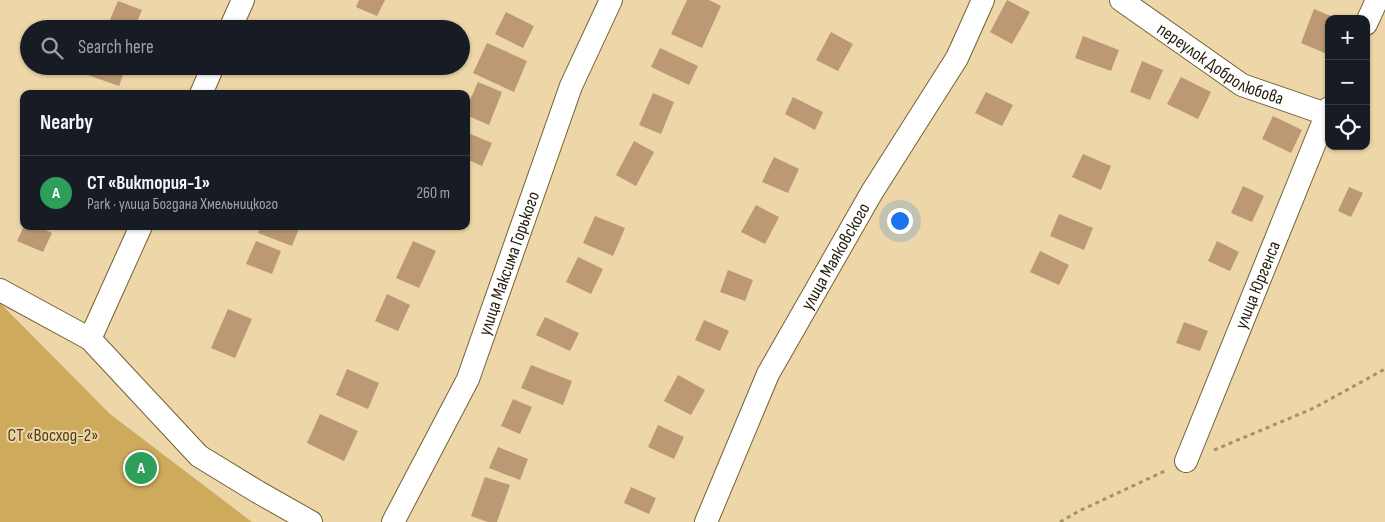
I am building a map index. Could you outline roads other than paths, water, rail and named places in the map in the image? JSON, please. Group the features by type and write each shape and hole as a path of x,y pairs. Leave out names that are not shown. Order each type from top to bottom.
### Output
{"street":[{"path":"234,20 243,0"},
{"name":"улица Максима Горького","path":"394,522 468,379 571,86 611,0"},
{"name":"улица Маяковского","path":"706,522 768,374 872,192 957,58 983,0"},
{"name":"переулок Добролюбова","path":"1121,0 1242,84 1325,110"},
{"path":"1370,15 1377,0"},
{"path":"202,90 209,75"},
{"name":"улица Юргенса","path":"1186,461 1325,116"},
{"path":"90,339 139,230"},
{"path":"0,290 90,339 199,456 311,522"}],"place":[{"name":"СТ «Виктория-1»","path":"141,468"}],"park label":[{"name":"СТ «Восход-2»","path":"53,435"}]}
